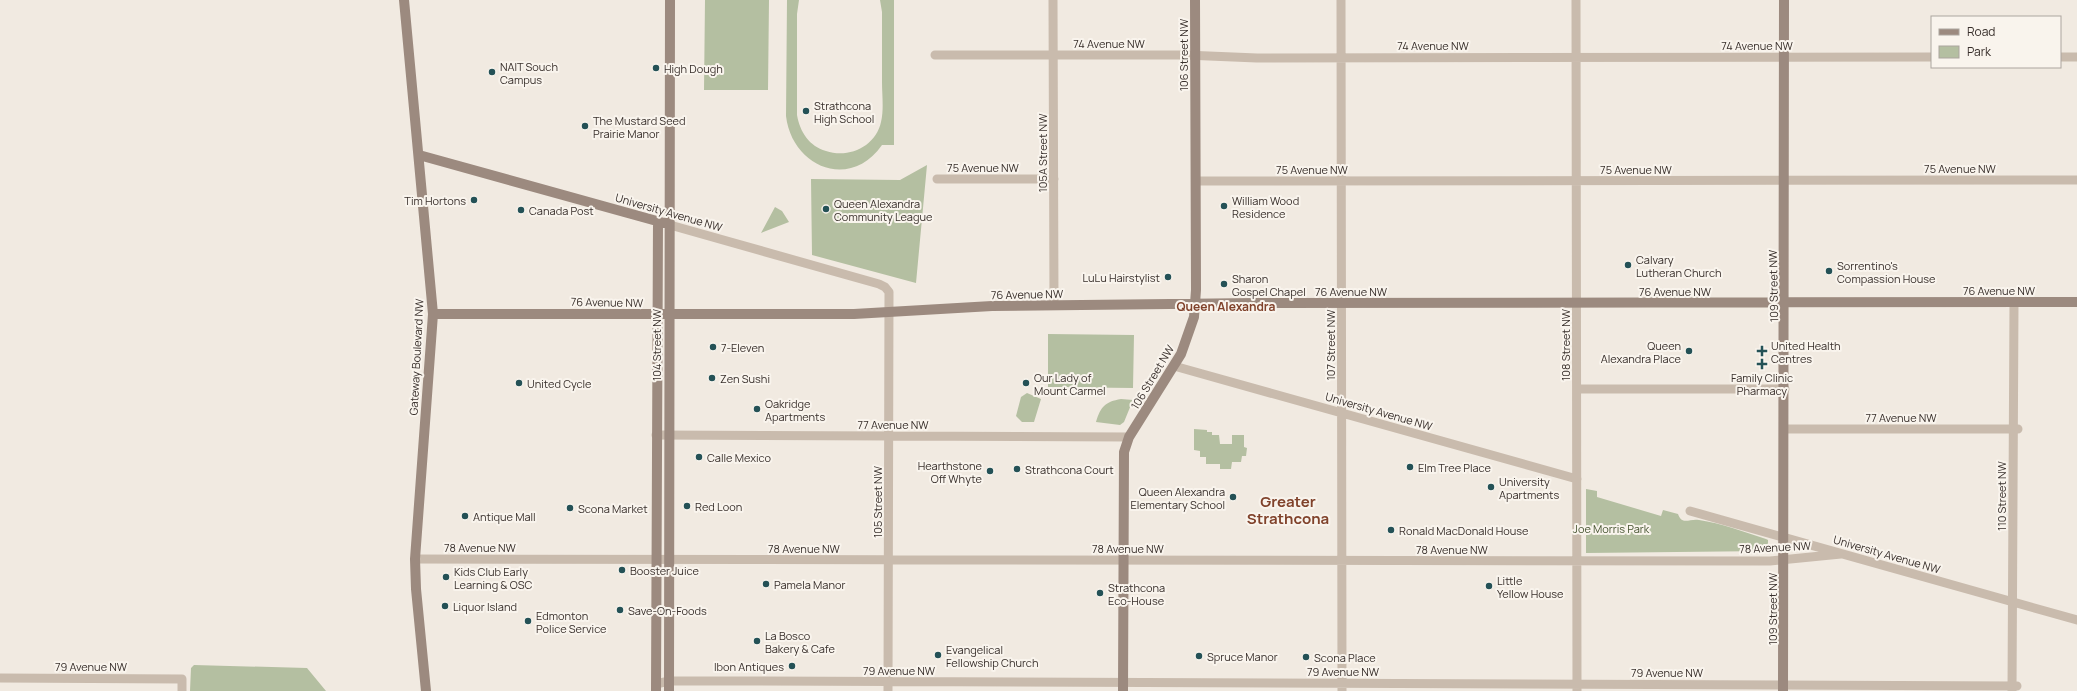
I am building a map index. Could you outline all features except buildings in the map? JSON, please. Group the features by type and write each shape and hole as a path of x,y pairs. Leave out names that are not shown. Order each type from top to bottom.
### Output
{"street":[{"name":"Gateway Boulevard NW","path":"404,0 433,314 415,559 416,589 426,691"},
{"name":"104 Street NW","path":"669,686 668,314 670,225 670,0"},
{"name":"105A Street NW","path":"1053,0 1054,305"},
{"name":"106 Street NW","path":"1123,687 1124,458 1129,437 1174,366 1184,346 1194,318 1196,181 1195,0"},
{"name":"107 Street NW","path":"1341,0 1342,687"},
{"name":"108 Street NW","path":"1576,0 1576,687"},
{"name":"109 Street NW","path":"1783,688 1785,429 1784,0"},
{"name":"74 Avenue NW","path":"935,55 1341,58 1931,57"},
{"path":"2061,57 2077,57"},
{"name":"University Avenue NW","path":"419,155 658,221 883,286 889,294 889,313"},
{"name":"75 Avenue NW","path":"937,179 1054,179"},
{"name":"75 Avenue NW","path":"1196,181 2077,180"},
{"name":"104 Street NW","path":"656,687 655,559 658,221"},
{"name":"110 Street NW","path":"2013,688 2012,602 2016,429 2014,302"},
{"name":"76 Avenue NW","path":"433,314 657,315 889,313 992,306 1054,305 2077,302"},
{"name":"105 Street NW","path":"888,686 889,313"},
{"name":"University Avenue NW","path":"1174,366 1576,479"},
{"path":"1576,389 1785,389"},
{"name":"77 Avenue NW","path":"1785,429 2016,429"},
{"name":"77 Avenue NW","path":"656,435 1129,437"},
{"name":"University Avenue NW","path":"1690,511 2077,620"},
{"name":"78 Avenue NW","path":"415,559 1576,562 1784,561 1841,554"},
{"name":"79 Avenue NW","path":"0,678 182,679 182,691"},
{"name":"79 Avenue NW","path":"656,687 2013,688"}],"green space":[{"path":"705,0 769,0 768,90 704,90"},
{"path":"787,0 799,0 797,14 797,115 800,127 806,138 820,149 835,153 844,153 852,152 867,144 874,138 881,122 883,107 882,12 880,0 894,0 894,145 882,145 869,159 854,167 839,169 824,167 811,160 799,149 791,134 786,116"},
{"path":"927,165 916,283 812,255 811,179 900,180"},
{"path":"775,207 782,211 789,222 761,233"},
{"path":"1048,334 1134,335 1133,388 1048,387"},
{"path":"1027,393 1041,399 1034,422 1022,422 1016,416 1021,397"},
{"path":"1121,399 1133,400 1124,422 1120,425 1096,422 1102,408 1107,403"},
{"path":"1194,429 1207,430 1207,432 1212,432 1212,435 1219,435 1220,444 1232,444 1232,435 1244,435 1244,447 1247,448 1246,456 1242,456 1241,462 1232,462 1231,469 1220,469 1220,464 1206,464 1206,457 1200,457 1200,451 1194,450"},
{"name":"Joe Morris Park","path":"1586,489 1597,491 1597,497 1661,516 1663,510 1678,514 1684,521 1707,521 1766,539 1768,540 1768,551 1586,553"},
{"path":"194,665 307,668 326,691 190,691 191,668"}],"place":[{"name":"High Dough","path":"656,68"},
{"name":"NAIT Souch Campus","path":"492,72"},
{"name":"Strathcona High School","path":"806,111"},
{"name":"The Mustard Seed Prairie Manor","path":"585,126"},
{"name":"Tim Hortons","path":"474,200"},
{"name":"William Wood Residence","path":"1224,206"},
{"name":"Queen Alexandra Community League","path":"826,209"},
{"name":"Canada Post","path":"521,210"},
{"name":"Calvary Lutheran Church","path":"1628,265"},
{"name":"Sorrentino's Compassion House","path":"1829,271"},
{"name":"LuLu Hairstylist","path":"1168,277"},
{"name":"Sharon Gospel Chapel","path":"1224,284"},
{"name":"7-Eleven","path":"713,347"},
{"name":"Queen Alexandra Place","path":"1689,351"},
{"name":"United Health Centres","path":"1762,351"},
{"name":"Family Clinic Pharmacy","path":"1762,364"},
{"name":"Zen Sushi","path":"712,378"},
{"name":"United Cycle","path":"519,383"},
{"name":"Our Lady of Mount Carmel","path":"1026,383"},
{"name":"Oakridge Apartments","path":"757,409"},
{"name":"Calle Mexico","path":"699,457"},
{"name":"Elm Tree Place","path":"1410,467"},
{"name":"Strathcona Court","path":"1017,469"},
{"name":"Hearthstone Off Whyte","path":"990,471"},
{"name":"University Apartments","path":"1491,487"},
{"name":"Queen Alexandra Elementary School","path":"1233,497"},
{"name":"Red Loon","path":"687,506"},
{"name":"Scona Market","path":"570,508"},
{"name":"Antique Mall","path":"465,516"},
{"name":"Ronald MacDonald House","path":"1391,530"},
{"name":"Booster Juice","path":"622,570"},
{"name":"Kids Club Early Learning & OSC","path":"446,577"},
{"name":"Pamela Manor","path":"766,584"},
{"name":"Little Yellow House","path":"1489,586"},
{"name":"Strathcona Eco-House","path":"1100,593"},
{"name":"Liquor Island","path":"445,606"},
{"name":"Save-On-Foods","path":"620,610"},
{"name":"Edmonton Police Service","path":"528,621"},
{"name":"La Bosco Bakery & Cafe","path":"757,641"},
{"name":"Evangelical Fellowship Church","path":"938,655"},
{"name":"Spruce Manor","path":"1199,656"},
{"name":"Scona Place","path":"1306,657"},
{"name":"Ibon Antiques","path":"792,666"}],"district":[{"name":"Queen Alexandra","path":"1226,306"},
{"name":"Greater Strathcona","path":"1288,510"}]}
